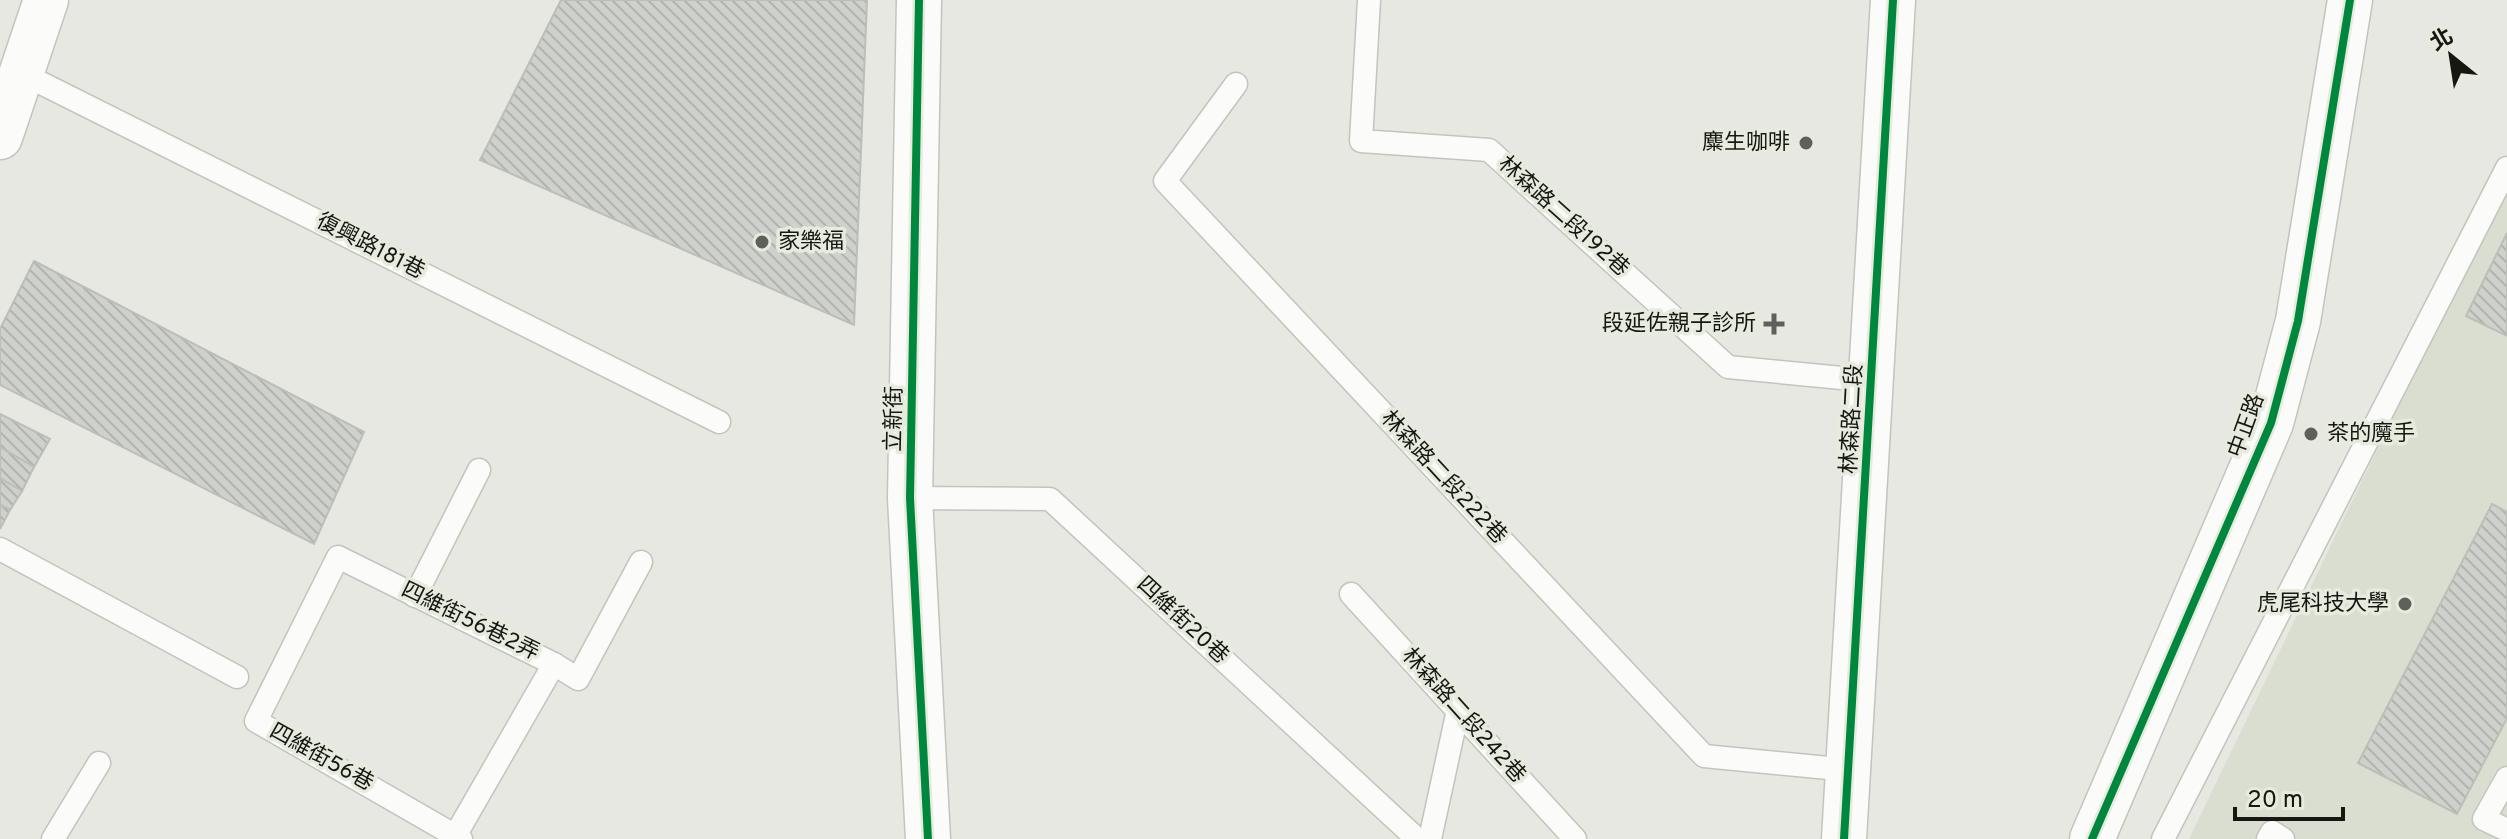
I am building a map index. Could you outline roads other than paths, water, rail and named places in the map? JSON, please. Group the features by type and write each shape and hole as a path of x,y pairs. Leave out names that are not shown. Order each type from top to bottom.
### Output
{"street":[{"path":"0,137 46,0"},
{"name":"立新街","path":"919,0 910,498 928,838"},
{"name":"林森路二段","path":"1844,839 1893,0"},
{"name":"中正路","path":"2092,839 2271,423 2298,321 2350,0"}],"lane":[{"name":"林森路二段192巷","path":"1369,0 1361,141 1489,150 1728,367 1873,381"},
{"name":"復興路181巷","path":"21,73 719,422"},
{"name":"林森路二段222巷","path":"1236,84 1165,181 1704,756 1849,770"},
{"path":"2163,839 2507,168"},
{"path":"415,596 479,470"},
{"name":"四維街20巷","path":"910,498 1050,499 1417,839"},
{"path":"0,549 237,677"},
{"name":"四維街56巷2弄","path":"338,557 554,664 458,837"},
{"name":"四維街56巷","path":"338,557 256,721 458,837"},
{"path":"554,664 578,679 641,562"},
{"name":"林森路二段242巷","path":"1351,594 1575,839"},
{"path":"1430,839 1458,710"},
{"path":"53,839 99,763"},
{"path":"2494,830 2484,819 2507,778"},
{"path":"2268,839 2272,832 2283,839"}],"place":[{"name":"麋生咖啡","path":"1806,143"},
{"name":"家樂福","path":"762,242"},
{"name":"段延佐親子診所","path":"1774,324"},
{"name":"茶的魔手","path":"2311,434"},
{"name":"虎尾科技大學","path":"2405,604"}]}
